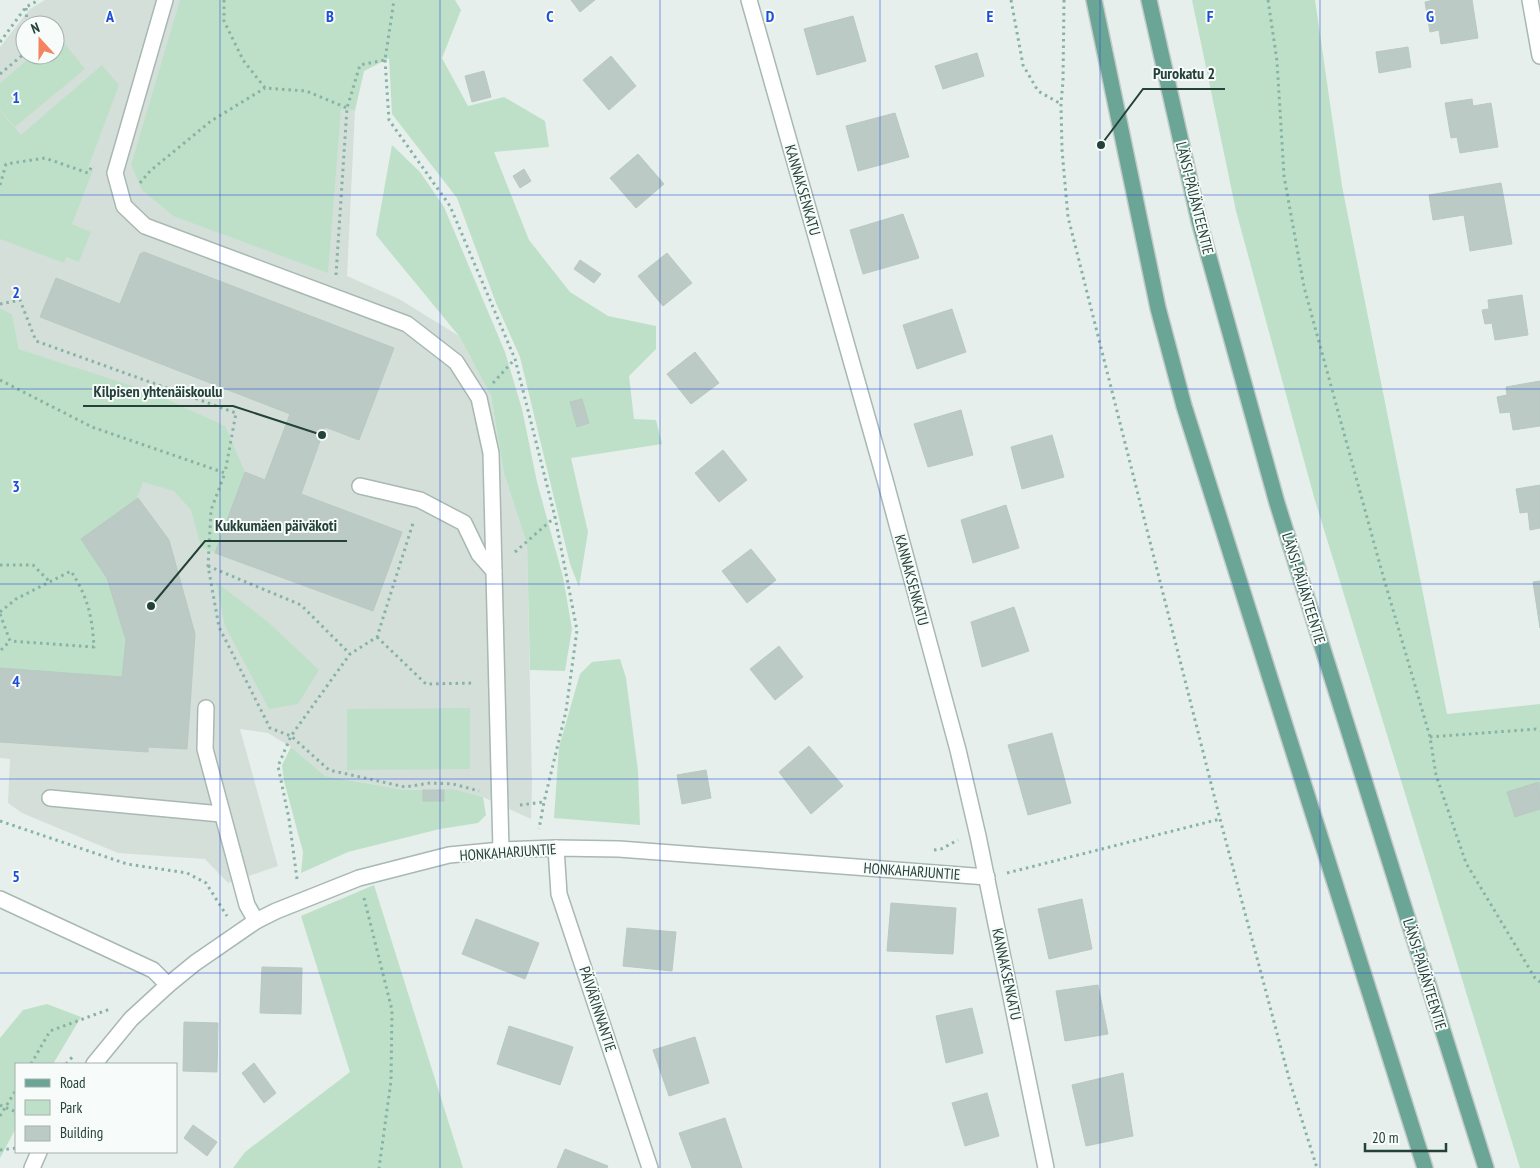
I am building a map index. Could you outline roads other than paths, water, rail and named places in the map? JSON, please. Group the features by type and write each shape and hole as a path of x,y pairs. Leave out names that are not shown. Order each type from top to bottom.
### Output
{"main road":[{"path":"1094,0 1158,308 1182,397 1226,543 1425,1168"},
{"name":"LÄNSI-PÄIJÄNTEENTIE","path":"1149,0 1199,221 1277,503 1486,1168"}],"street":[{"path":"165,0 115,173 124,206 144,226 407,324 456,362 479,398 491,453 499,831 501,850"},
{"name":"KANNAKSENKATU","path":"749,0 885,480 958,750 987,877 1046,1168"},
{"path":"1530,0 1540,56"},
{"path":"360,486 420,500 464,523 479,554 494,571"},
{"path":"206,708 205,749 247,905 256,921"},
{"path":"50,798 221,814"},
{"name":"HONKAHARJUNTIE","path":"95,1063 131,1019 168,985 195,963 256,921 276,910 359,878 449,856 501,850 556,848 619,849 987,877"},
{"name":"PÄIVÄRINNANTIE","path":"556,848 560,894 650,1168"},
{"path":"0,899 152,970 168,985"},
{"path":"32,1168 39,1153"}],"place":[{"name":"Purokatu 2","path":"1101,145"},
{"name":"Kilpisen yhtenäiskoulu","path":"322,435"},
{"name":"Kukkumäen päiväkoti","path":"151,606"}]}
